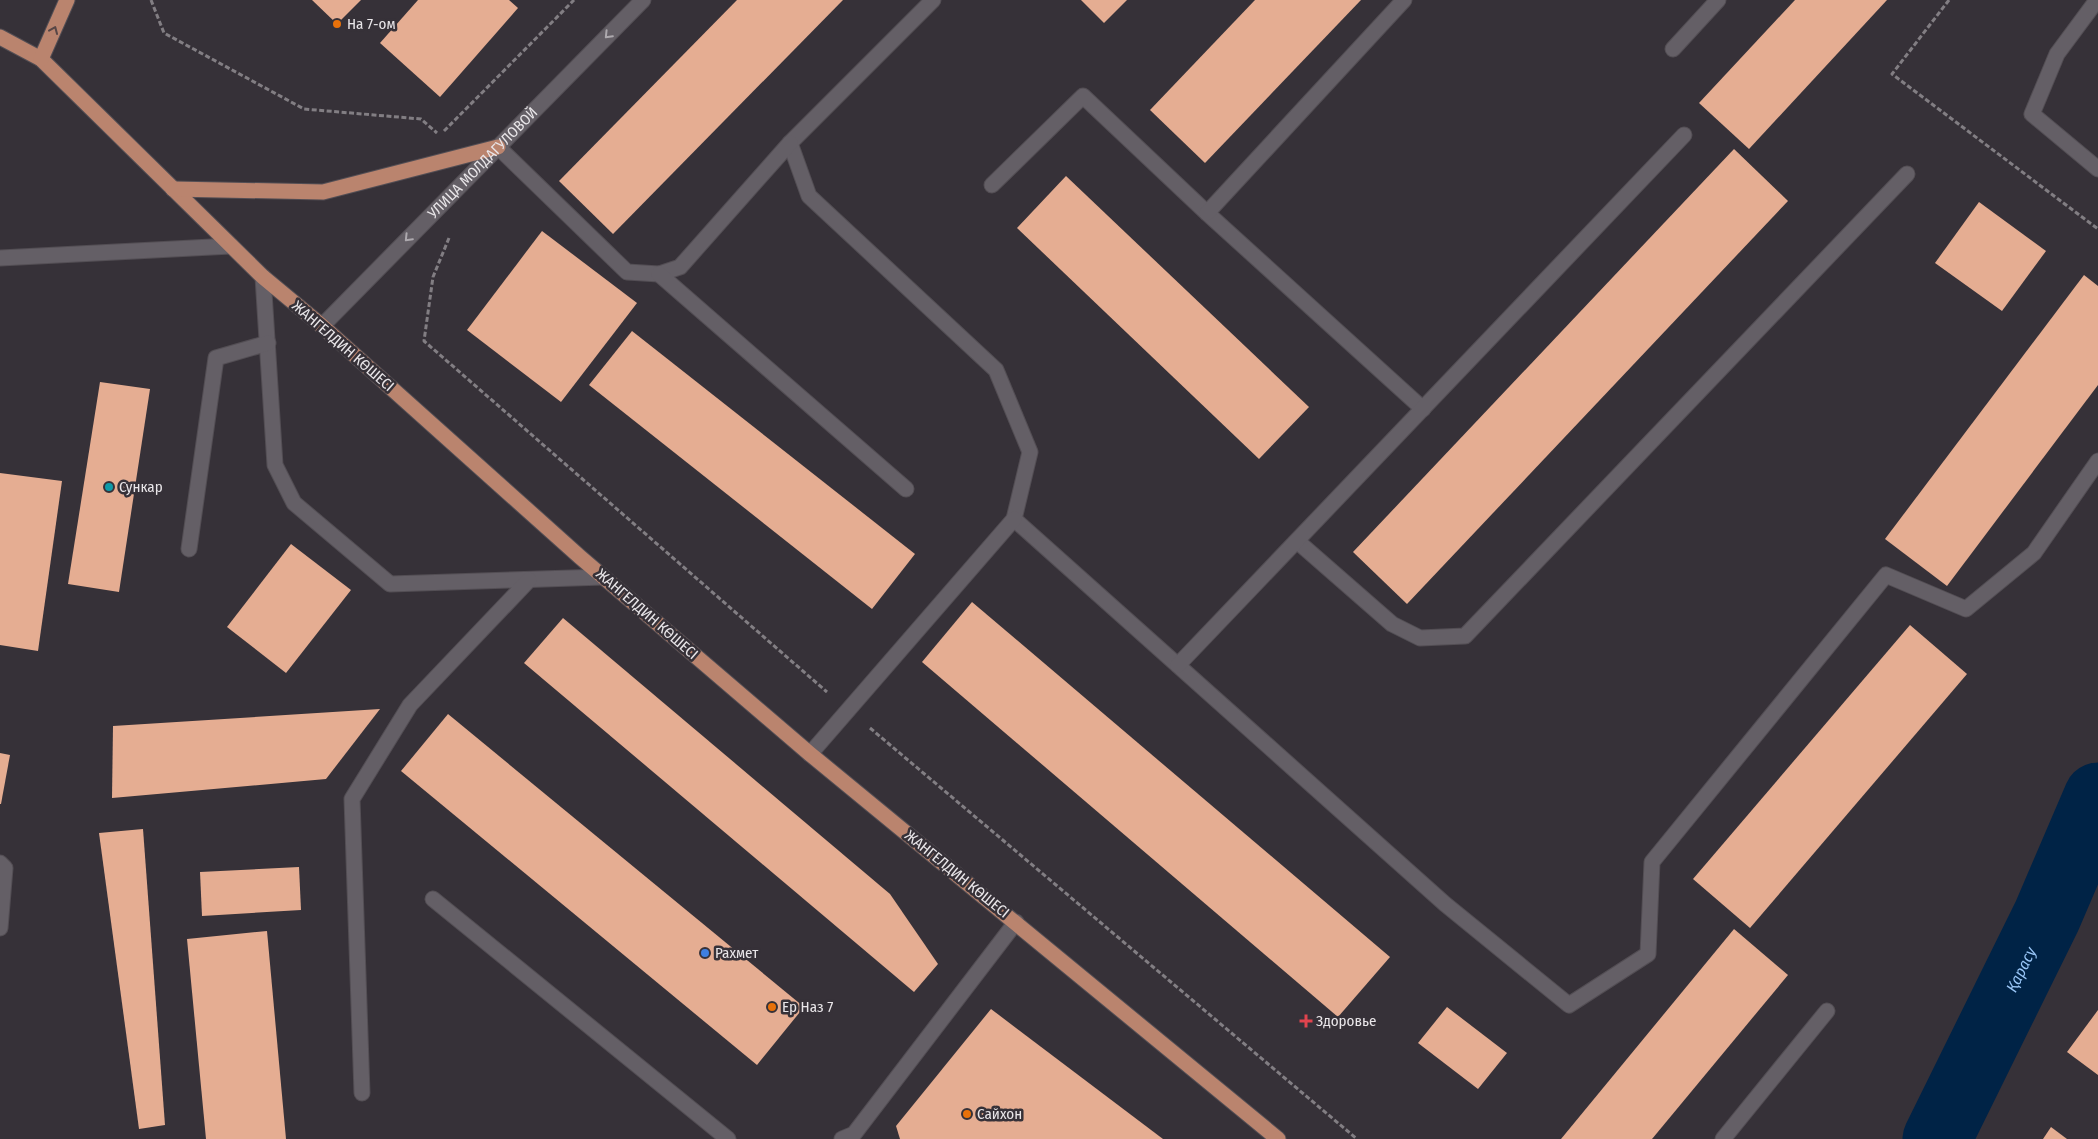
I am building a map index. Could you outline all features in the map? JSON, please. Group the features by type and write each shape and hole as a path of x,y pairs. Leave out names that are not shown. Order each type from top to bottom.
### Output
{"main road":[{"path":"41,59 67,0"},
{"name":"ЖАНГЕЛДИН КӨШЕСІ","path":"0,36 41,59 263,277 322,326 603,577 810,754 1278,1139"},
{"path":"173,189 323,192 498,147"}],"street":[{"name":"УЛИЦА МОЛДАГУЛОВОЙ","path":"322,326 643,0"},
{"path":"498,147 627,272 659,274 680,267 790,143 933,0"},
{"path":"1207,213 1404,0"},
{"path":"1673,49 1718,0"},
{"path":"2097,0 2057,54 2032,114 2098,169"},
{"path":"992,185 1083,96 1207,213 1423,409"},
{"path":"1178,665 1684,135"},
{"path":"790,143 809,196 996,370 1030,452 1014,519 810,754"},
{"path":"1296,541 1392,624 1420,638 1465,636 1907,174"},
{"path":"0,258 231,246"},
{"path":"659,274 906,489"},
{"path":"263,277 275,465 294,502 390,584 603,577"},
{"path":"189,549 216,358 268,343"},
{"path":"1014,519 1445,904 1570,1006 1648,954 1652,862 1886,575 1966,609 2034,553 2098,461"},
{"path":"362,1093 352,799 410,705 529,580"},
{"path":"0,864 5,868 0,928"},
{"path":"433,899 728,1139"},
{"path":"842,1139 854,1134 1016,922"},
{"path":"1723,1139 1827,1011"}],"path":[{"path":"151,0 164,33 304,109 421,119 439,136 574,0"},
{"path":"1949,0 1892,74 2098,228"},
{"path":"450,237 433,277 424,341 848,710 1357,1139"}],"building":[{"path":"312,0 361,0 337,24"},
{"path":"418,0 509,0 518,8 440,97 380,43"},
{"path":"737,0 843,0 613,234 559,181"},
{"path":"1081,0 1127,0 1104,23"},
{"path":"1255,0 1361,0 1205,163 1150,110"},
{"path":"1795,0 1887,0 1749,149 1699,103"},
{"path":"1734,149 1788,201 1407,604 1353,552"},
{"path":"1066,176 1309,407 1259,459 1017,228"},
{"path":"1979,202 2046,251 2002,311 1935,263"},
{"path":"542,231 637,303 561,402 467,330"},
{"path":"2084,275 2098,286 2098,385 1947,586 1885,539"},
{"path":"632,331 915,554 872,609 589,385"},
{"name":"Сункар","path":"100,382 150,389 119,592 68,584"},
{"path":"0,473 62,481 38,651 0,645"},
{"path":"291,544 351,590 286,673 227,627"},
{"path":"972,602 1390,957 1338,1017 922,662"},
{"path":"563,618 890,894 938,964 914,992 524,663"},
{"path":"1910,625 1967,674 1750,928 1693,879"},
{"path":"380,709 326,779 112,798 113,726"},
{"path":"448,714 804,1007 757,1065 401,771"},
{"path":"0,753 10,755 1,804 0,804"},
{"path":"143,829 165,1125 139,1129 99,833"},
{"path":"299,867 301,910 202,916 200,872"},
{"path":"1734,929 1788,975 1652,1139 1561,1139"},
{"path":"267,931 286,1139 206,1139 187,939"},
{"path":"1447,1007 1507,1053 1478,1089 1418,1043"},
{"path":"991,1009 1163,1139 900,1139 896,1126"},
{"path":"2098,1010 2098,1075 2067,1052"},
{"path":"2051,1127 2067,1139 2043,1139"}],"waterway":[{"name":"Қарасу","path":"1937,1139 2047,916 2098,797"}],"place":[{"name":"На 7-ом","path":"337,24"},
{"name":"Сункар","path":"109,487"},
{"name":"Рахмет","path":"705,953"},
{"name":"Ер Наз 7","path":"772,1007"},
{"name":"Здоровье","path":"1306,1021"},
{"name":"Сайхон","path":"967,1114"}]}
